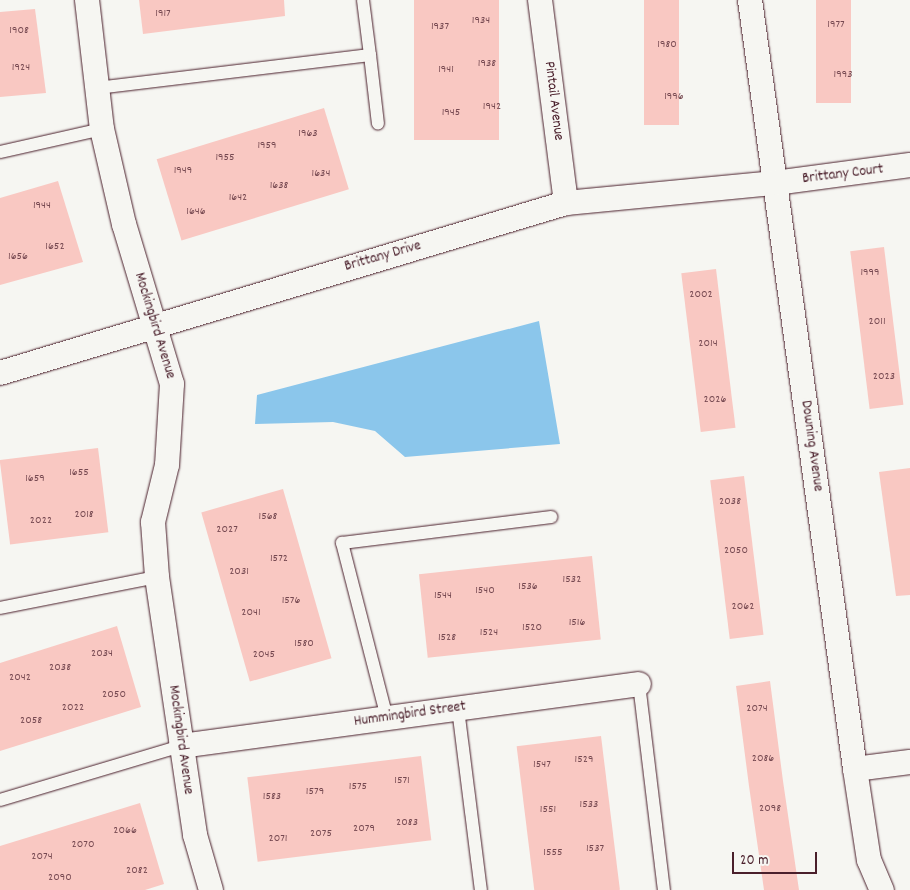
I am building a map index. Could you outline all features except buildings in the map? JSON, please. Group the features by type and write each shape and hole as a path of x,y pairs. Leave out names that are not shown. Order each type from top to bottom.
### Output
{"street":[{"name":"Mockingbird Avenue","path":"87,0 102,129 124,224 172,384 167,465 154,522 157,577 195,835 211,890"},
{"name":"Pintail Avenue","path":"540,0 566,203"},
{"name":"Downing Avenue","path":"750,0 855,769 869,860 882,890"},
{"name":"Brittany Court","path":"775,183 910,165"},
{"name":"Brittany Drive","path":"0,373 154,324 566,203 775,183"},
{"name":"Hummingbird Street","path":"181,746 639,684"},
{"path":"855,769 910,762"}],"lane":[{"path":"363,0 378,124"},
{"path":"97,88 370,55"},
{"path":"0,152 102,129"},
{"path":"387,718 342,543 551,517"},
{"path":"0,608 157,577"},
{"path":"639,684 664,890"},
{"path":"458,709 481,890"},
{"path":"0,800 181,746"}],"water":[{"path":"539,321 560,444 405,457 375,431 333,422 255,424 257,395"}]}
